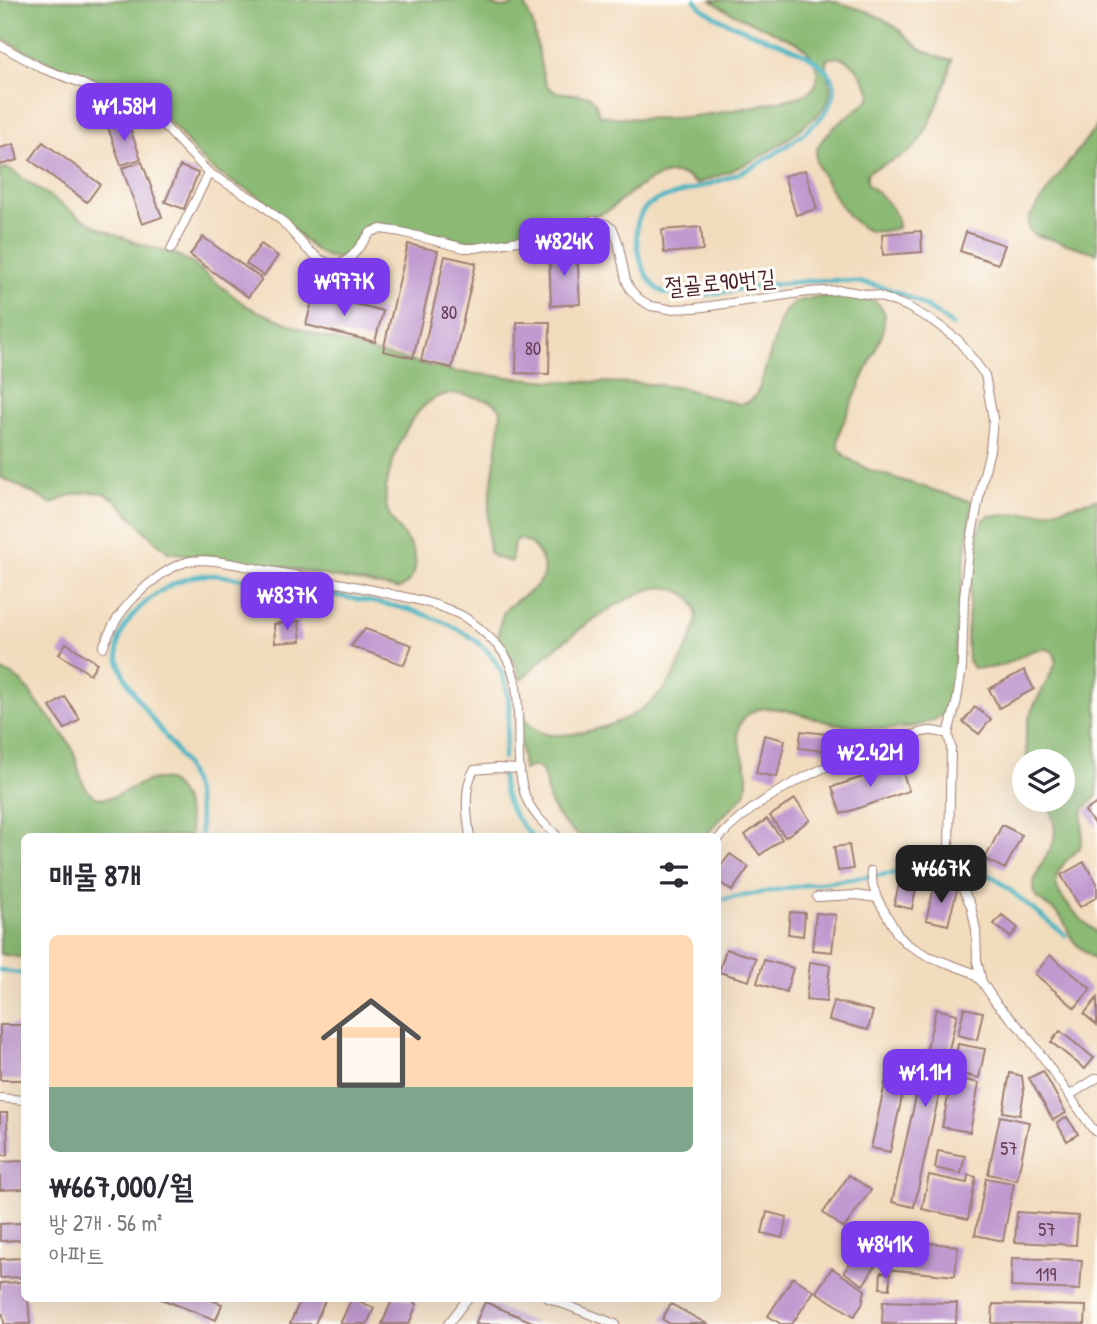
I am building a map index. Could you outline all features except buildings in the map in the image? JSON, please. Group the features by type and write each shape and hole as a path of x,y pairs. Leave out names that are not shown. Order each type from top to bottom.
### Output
{"lane":[{"name":"절골로90번길","path":"0,45 41,68 76,81 153,117 166,127 209,173 260,203 282,221 307,249 321,260 332,264 343,263 371,232 380,229 464,248 537,238 594,221 606,223 613,229 630,289 639,299 651,306 669,309 696,308 841,290 878,296 906,306 933,321 958,340 985,374 993,419 990,450 969,551 964,597 962,668 948,734"},
{"path":"171,249 209,173"},
{"path":"103,647 118,618 139,592 185,562 200,560 380,591 428,602 459,614 485,633 500,649 513,673 518,698 519,769 526,797 540,820 554,833"},
{"path":"721,836 747,812 775,793 817,772 880,746 931,730 948,734 951,747 949,847 952,867 971,906 982,982"},
{"path":"470,833 469,778 474,770 519,769"},
{"path":"871,871 877,898 898,935 907,944 928,956 971,972 982,982 996,1003 1040,1052 1097,1132"},
{"path":"817,897 856,895 877,898"},
{"path":"1070,1095 1097,1078"},
{"path":"0,1098 21,1100"},
{"path":"448,1324 465,1302"},
{"path":"558,1302 615,1324"}],"green space":[{"path":"0,0 481,0 505,8 523,0 533,25 547,86 556,92 589,96 595,102 599,115 621,118 709,114 795,98 813,88 817,80 816,65 803,47 711,0 830,0 881,18 897,28 920,49 944,59 952,59 936,107 917,143 907,153 867,174 867,184 892,208 898,228 870,231 861,227 838,202 816,162 817,149 824,138 870,99 871,93 855,66 835,57 827,59 830,96 821,111 779,145 726,173 696,184 679,174 661,176 642,185 605,212 496,241 471,241 372,225 361,231 348,254 336,258 318,251 267,203 209,166 158,113 136,100 0,38"},
{"path":"1097,126 1097,253 1033,234 1028,229 1029,218"},
{"path":"8,168 102,229 189,261 255,310 314,334 377,353 457,372 551,381 659,385 682,388 739,404 751,400 759,389 781,319 795,302 816,297 840,296 865,298 876,302 885,315 882,335 840,430 839,448 845,456 869,470 972,502 957,625 953,696 948,708 941,716 925,723 885,729 828,722 778,709 758,709 742,720 739,727 739,743 746,769 745,793 709,833 576,833 553,808 540,768 533,766 523,770 519,723 522,715 527,723 540,732 561,735 604,727 640,710 669,683 689,645 696,621 696,610 691,599 679,591 664,588 636,595 582,627 521,680 515,663 498,639 500,622 508,608 541,580 544,567 535,548 524,540 518,539 514,543 511,562 494,557 489,552 488,517 501,411 490,401 464,395 448,394 435,398 424,406 407,429 394,457 386,486 386,506 415,557 413,575 405,585 397,589 281,567 168,552 115,499 103,493 76,494 52,504 0,477 0,169"},
{"path":"1097,499 1097,797 1083,811 1081,844 1060,869 1056,882 1066,902 1097,933 1097,961 1074,942 1061,918 1040,900 1033,888 1055,836 1051,812 1075,812 1075,749 1026,749 1029,719 1056,662 1055,655 1051,650 1039,649 1000,666 986,668 973,668 968,661 972,568 979,530 984,520 989,516 1046,512"},
{"path":"0,671 12,675 22,683 61,731 72,748 81,778 90,793 97,797 112,797 150,780 170,782 182,796 191,833 21,833 21,958 0,954"}],"waterway":[{"path":"695,0 714,16 804,54 821,65 831,77 834,89 832,100 815,123 767,159 723,180 657,200 644,209 637,227 638,249 645,271 657,289 681,296 822,280 866,283 914,300 953,326"},
{"path":"201,833 197,800 189,773 133,691 124,675 118,647 128,623 147,601 172,585 197,576 215,575 289,586 395,606 431,617 462,632 477,641 489,653 504,678 509,717 503,759"},
{"path":"502,775 511,809 529,833"},
{"path":"721,899 806,885 941,867 955,868 995,878 1065,935"},
{"path":"0,970 21,974"}]}
